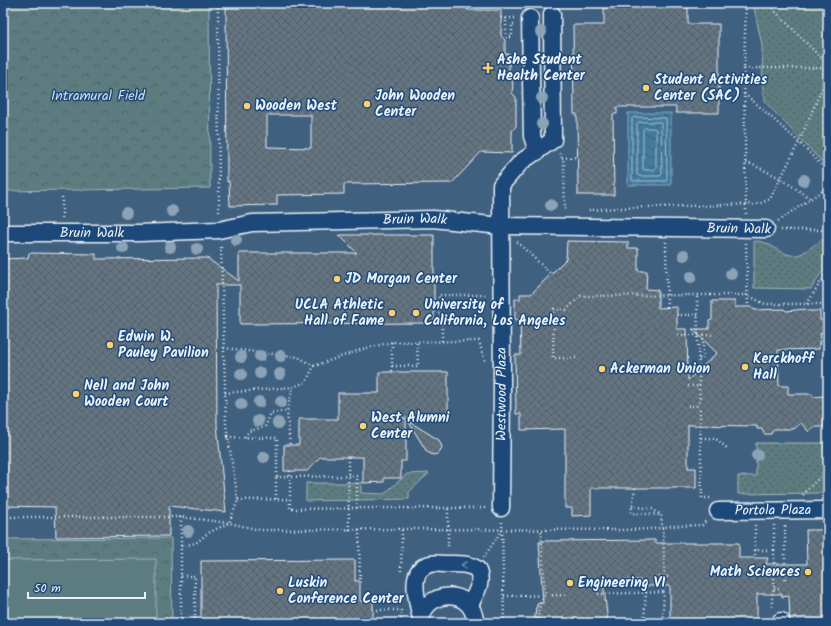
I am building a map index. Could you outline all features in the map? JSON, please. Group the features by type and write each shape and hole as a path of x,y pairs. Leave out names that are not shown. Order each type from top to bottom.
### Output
{"street":[{"path":"552,14 553,140"},
{"path":"530,21 532,136 537,152"},
{"name":"Westwood Plaza","path":"501,508 501,185 521,162 553,140"},
{"name":"Bruin Walk","path":"3,233 138,233 219,230 252,222 425,220 501,226 766,229"},
{"name":"Portola Plaza","path":"718,511 828,510"},
{"path":"422,621 416,593 418,572 431,564 464,564 477,569 481,579 480,586 470,605"},
{"path":"422,621 425,609 436,598 453,597 462,599 470,605 475,623"}],"path":[{"path":"218,3 218,211"},
{"path":"746,3 744,68 746,205"},
{"path":"744,68 824,68 828,66 767,3"},
{"path":"501,18 512,18"},
{"path":"506,18 506,37 512,37 512,24 530,21"},
{"path":"824,68 823,86 828,109"},
{"path":"618,208 746,205 759,204 770,199 799,142 823,86"},
{"path":"744,94 799,142 828,172"},
{"path":"553,140 564,164 565,226"},
{"path":"562,158 578,157"},
{"path":"746,163 780,178 811,199"},
{"path":"766,229 828,187"},
{"path":"62,197 62,233"},
{"path":"501,226 551,274"},
{"name":"Bruin Walk","path":"766,229 791,231 828,230"},
{"path":"666,253 667,307"},
{"path":"181,546 196,543 208,533 230,523 238,500 227,437 222,256"},
{"path":"746,270 748,307"},
{"path":"806,304 828,270"},
{"path":"442,341 442,321 439,316 439,295 502,300"},
{"path":"697,295 702,498"},
{"path":"576,358 553,358 554,309 566,310 581,296 747,295 765,304 828,304"},
{"path":"434,304 502,300"},
{"path":"677,315 698,315"},
{"path":"678,335 712,335"},
{"path":"699,359 703,359 703,335"},
{"path":"479,341 486,363 502,365"},
{"path":"225,393 293,387 306,382 314,366 363,349 392,342 483,341"},
{"path":"392,342 392,372"},
{"path":"392,366 418,366 417,342"},
{"path":"819,344 828,344"},
{"path":"224,348 298,357 314,366"},
{"path":"688,386 699,386"},
{"path":"290,445 287,411 293,387"},
{"path":"688,406 700,406"},
{"path":"245,437 249,431 265,427 271,413 287,411"},
{"path":"227,437 277,438 276,499"},
{"path":"700,438 715,438 728,449"},
{"path":"348,457 349,530"},
{"path":"802,498 805,492 828,469"},
{"path":"290,471 290,509 501,508 503,529 504,623"},
{"path":"277,476 357,476 357,508"},
{"path":"635,488 631,512 661,515"},
{"path":"238,500 290,499"},
{"path":"632,506 652,509 661,515"},
{"path":"448,509 448,564"},
{"path":"646,592 644,618 662,622 664,592 661,515"},
{"path":"3,517 180,517 230,523 260,530 622,530 702,525"},
{"path":"180,517 181,623"},
{"path":"785,523 785,580"},
{"path":"755,524 755,558"},
{"path":"477,569 503,529"},
{"path":"359,530 360,581"},
{"path":"537,623 544,593 541,530"},
{"path":"772,595 774,589 774,531"},
{"path":"755,550 774,550"},
{"path":"181,576 195,576 195,623"},
{"path":"655,577 670,577"},
{"path":"774,589 782,589"},
{"path":"598,594 664,592"},
{"path":"504,596 543,596 551,594 565,595"},
{"path":"373,610 401,610"}],"shaded area":[{"name":"University of California, Los Angeles","path":"3,3 828,3 828,623 3,623"}],"green space":[{"name":"Intramural Field","path":"3,3 209,3 210,188 3,191"},
{"path":"753,3 828,3 828,168 766,103 763,91 762,45"},
{"path":"821,240 828,240 828,262 811,289 754,288 754,241 766,243 786,254 797,255 803,253"},
{"path":"827,437 828,493 738,494 738,476 756,476 756,443 826,443"},
{"path":"429,473 409,492 409,499 306,501 306,483 361,483 361,493 384,494 407,474"},
{"path":"171,538 172,623 3,623 3,539"},
{"path":"156,559 156,623 3,623 3,560"}],"water":[{"path":"628,113 671,113 671,185 628,185"}],"building":[{"name":"John Wooden Center","path":"226,3 467,3 467,10 501,10 501,36 505,40 505,54 509,54 509,73 513,83 512,93 516,97 516,126 512,131 512,153 481,152 452,183 344,184 344,194 277,195 277,205 230,206 229,181 227,182","holes":["267,115 311,115 311,148 267,147"]},
{"name":"Student Activities Center (SAC)","path":"688,7 688,24 719,24 719,113 676,113 676,107 617,107 617,114 613,114 614,195 578,195 577,114 574,114 573,25 604,25 604,8"},
{"name":"Edwin W. Pauley Pavilion","path":"339,235 434,235 434,323 240,324 240,285 216,285 217,425 226,512 169,506 169,536 56,537 55,507 3,506 3,259 28,258 29,253 96,254 96,259 207,258 239,281 239,253 357,253"},
{"name":"Ackerman Union","path":"567,241 628,242 628,248 638,248 638,271 647,271 646,289 658,290 658,308 677,307 677,329 687,329 688,380 717,353 692,329 709,329 709,321 712,320 712,301 735,301 735,307 752,307 754,310 784,309 786,311 805,309 807,311 820,311 820,320 823,320 823,333 820,333 821,341 819,341 819,349 778,350 779,386 788,386 788,394 812,394 813,397 824,396 826,420 824,421 824,427 813,427 809,432 801,423 794,429 774,429 771,434 764,434 762,429 757,429 757,426 688,425 688,468 696,468 696,488 591,488 591,515 572,516 572,508 565,508 565,429 521,430 521,414 516,414 515,355 521,355 520,320 515,320 515,299 520,299 520,294 531,294 566,259"},
{"name":"West Alumni Center","path":"379,372 448,372 448,418 403,418 406,420 406,461 401,461 401,478 384,478 384,482 363,483 363,457 320,457 307,471 284,471 284,445 299,445 299,419 338,419 338,393 379,393"},
{"path":"408,421 439,440 442,447 437,454 433,455 427,452"},
{"path":"806,530 828,530 828,623 790,623 789,596 782,597 782,594 757,594 757,623 670,623 670,586 640,586 640,580 603,580 608,623 534,623 537,604 543,603 539,542 655,540 655,543 739,543 739,558 768,558 766,564 807,564"},
{"name":"Luskin Conference Center","path":"355,560 355,581 360,581 360,601 373,601 373,619 322,619 322,623 201,623 201,561"}],"place":[{"name":"Ashe Student Health Center","path":"488,68"},
{"name":"Student Activities Center (SAC)","path":"646,88"},
{"name":"John Wooden Center","path":"367,104"},
{"name":"Wooden West","path":"247,106"},
{"name":"JD Morgan Center","path":"337,279"},
{"name":"UCLA Athletic Hall of Fame","path":"392,313"},
{"name":"University of California, Los Angeles","path":"416,313"},
{"name":"Edwin W. Pauley Pavilion","path":"110,345"},
{"name":"Kerckhoff Hall","path":"745,367"},
{"name":"Ackerman Union","path":"602,369"},
{"name":"Nell and John Wooden Court","path":"76,394"},
{"name":"West Alumni Center","path":"363,426"},
{"name":"Math Sciences","path":"808,572"},
{"name":"Engineering VI","path":"570,583"},
{"name":"Luskin Conference Center","path":"280,591"}]}
